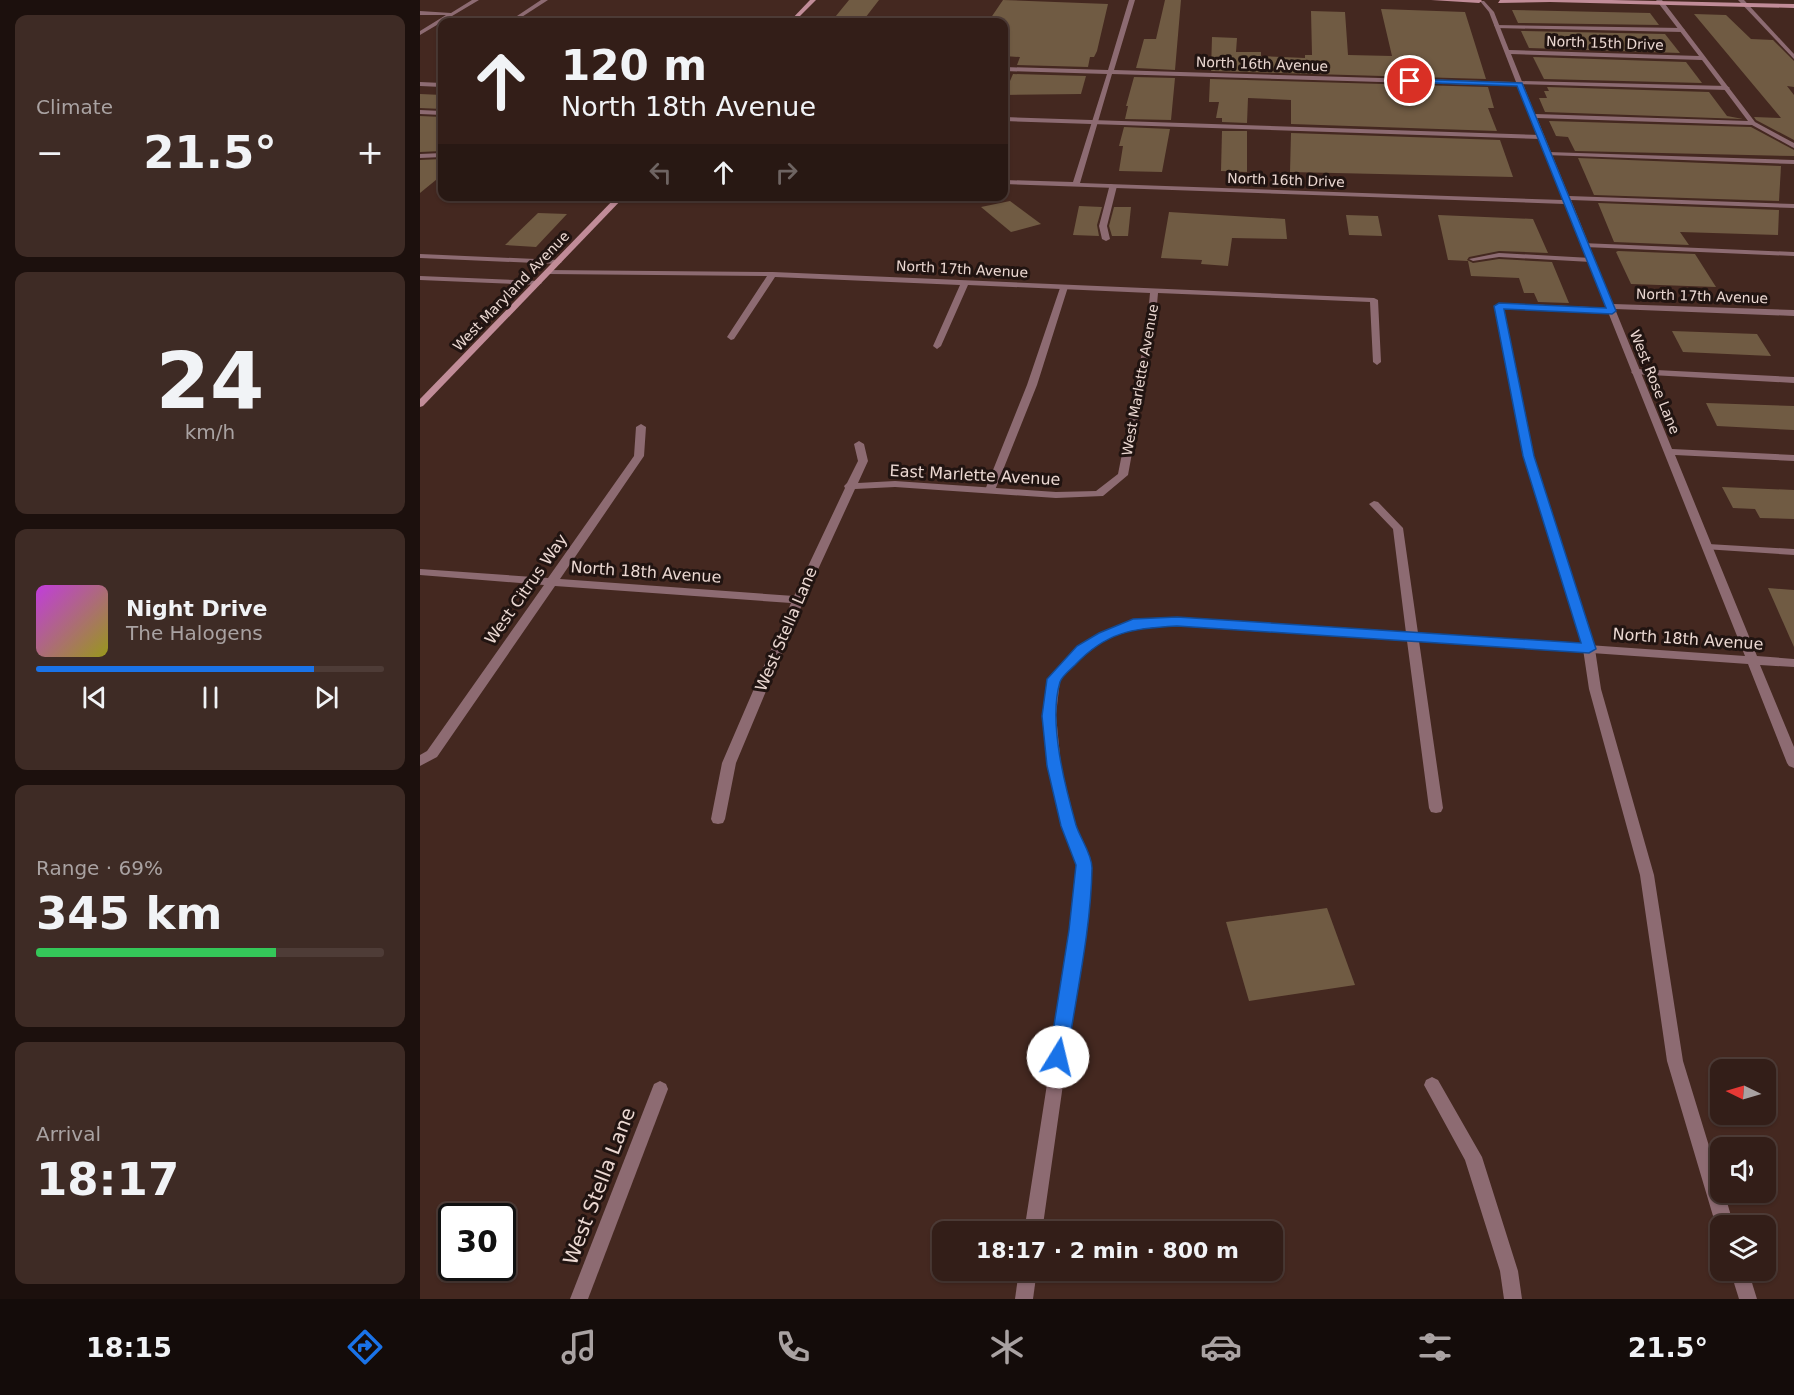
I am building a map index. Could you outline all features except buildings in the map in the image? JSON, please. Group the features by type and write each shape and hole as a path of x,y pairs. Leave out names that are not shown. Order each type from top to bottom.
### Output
{"street":[{"path":"445,18 476,0"},
{"path":"517,18 545,0"},
{"path":"795,18 813,0"},
{"path":"1076,184 1132,0"},
{"path":"1434,0 1479,1 1496,4 1575,0 1794,6"},
{"path":"1741,0 1794,57"},
{"name":"West Rose Lane","path":"1479,1 1496,4 1496,26 1794,763"},
{"path":"1660,1 1753,123 1794,146"},
{"path":"420,13 452,14"},
{"path":"420,33 438,22"},
{"path":"1496,26 1682,30"},
{"name":"North 15th Drive","path":"1507,52 1702,58"},
{"name":"North 16th Avenue","path":"1008,69 1727,88"},
{"path":"420,84 438,85"},
{"path":"420,112 438,112"},
{"path":"1533,116 1753,123"},
{"path":"1008,119 1541,137"},
{"path":"1548,154 1794,162"},
{"path":"420,156 438,155"},
{"name":"North 16th Drive","path":"1008,182 1794,206"},
{"path":"1106,239 1103,226 1113,186"},
{"name":"West Maryland Avenue","path":"420,404 617,201"},
{"path":"1585,245 1794,254"},
{"path":"1473,259 1500,255 1591,260"},
{"path":"420,256 558,262"},
{"name":"North 17th Avenue","path":"548,272 772,274 1374,300 1377,362"},
{"path":"731,337 772,274"},
{"path":"420,278 538,283"},
{"path":"937,346 965,283"},
{"path":"990,490 1032,385 1064,287"},
{"name":"West Marlette Avenue","path":"1099,494 1123,475 1151,327 1154,290"},
{"name":"North 17th Avenue","path":"1589,649 1529,456 1499,306 1794,313"},
{"path":"1636,372 1794,380"},
{"name":"West Citrus Way","path":"420,761 432,754 639,456 641,427"},
{"name":"West Stella Lane","path":"718,819 729,763 798,600 849,486 863,461 859,444"},
{"path":"1669,452 1794,458"},
{"name":"East Marlette Avenue","path":"849,486 895,484 1056,495 1099,494"},
{"path":"1374,504 1398,528 1436,808"},
{"path":"1708,547 1794,552"},
{"name":"North 18th Avenue","path":"420,572 798,600"},
{"name":"North 18th Avenue","path":"1036,1221 1078,930 1084,865 1069,826 1054,766 1050,716 1054,679 1082,649 1103,636 1133,624 1177,621 1414,639 1794,663"},
{"path":"1589,649 1595,689 1647,875 1676,1061 1722,1215"},
{"path":"1432,1085 1473,1157 1509,1271 1513,1299"},
{"name":"West Stella Lane","path":"579,1299 660,1089"},
{"path":"1024,1299 1026,1281"},
{"path":"1742,1281 1748,1299"}],"route":[{"path":"1058,1057 1078,930 1084,865 1069,826 1054,766 1050,716 1054,679 1082,649 1103,636 1133,624 1177,621 1589,649 1529,456 1499,306 1612,311 1520,84 1410,81"}]}
